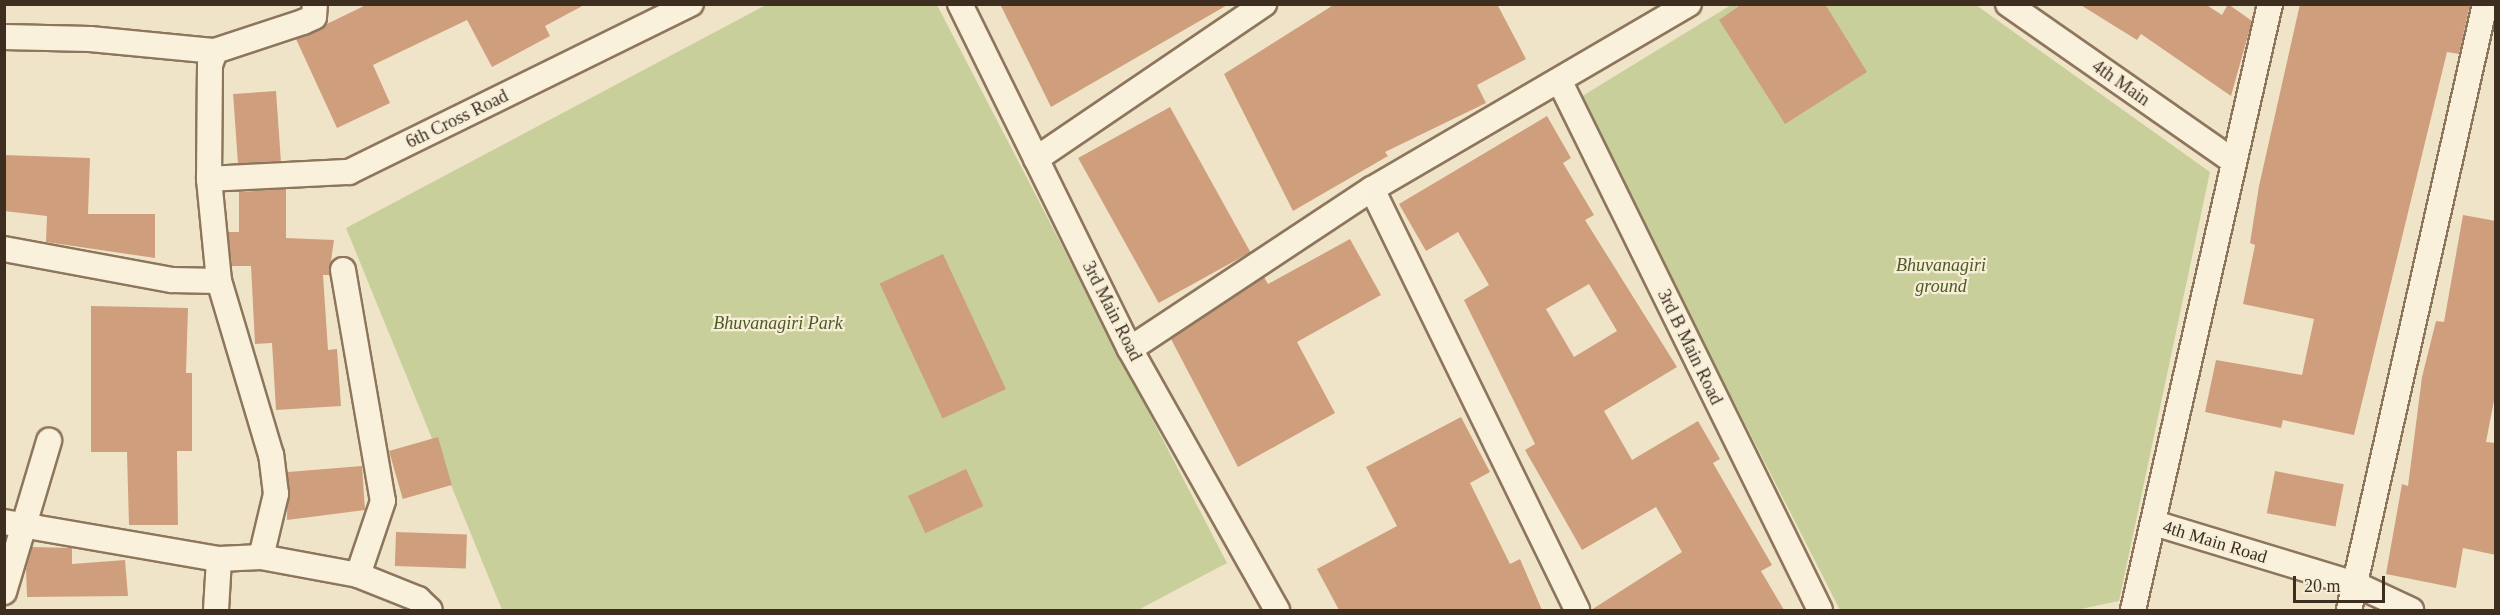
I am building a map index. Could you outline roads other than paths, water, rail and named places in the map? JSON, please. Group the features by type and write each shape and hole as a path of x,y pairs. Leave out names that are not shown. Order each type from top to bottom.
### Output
{"street":[{"path":"4,37 90,39 214,51 314,17 315,4"},
{"name":"6th Cross Road","path":"209,179 349,172 691,4"},
{"name":"3rd Main Road","path":"960,4 1130,349 1277,610"},
{"path":"1036,159 1263,4"},
{"path":"1130,349 1372,189 1561,84 1689,4"},
{"name":"4th Main","path":"2008,4 2233,161"},
{"path":"2133,610 2270,4"},
{"path":"2349,610 2485,4"},
{"path":"214,51 209,179 219,281 271,455 273,524 261,557"},
{"name":"3rd B Main Road","path":"1561,84 1820,610"},
{"path":"1372,189 1577,610"},
{"path":"4,249 172,280 219,281"},
{"path":"343,270 383,501 358,575"},
{"path":"4,592 13,523 50,441"},
{"path":"13,523 219,559 261,557 358,575 418,599 430,610"},
{"name":"4th Main Road","path":"2154,523 2355,584 2411,610"},
{"path":"216,610 219,559"}],"park label":[{"name":"Bhuvanagiri ground","path":"1941,276"},
{"name":"Bhuvanagiri Park","path":"778,323"}]}
